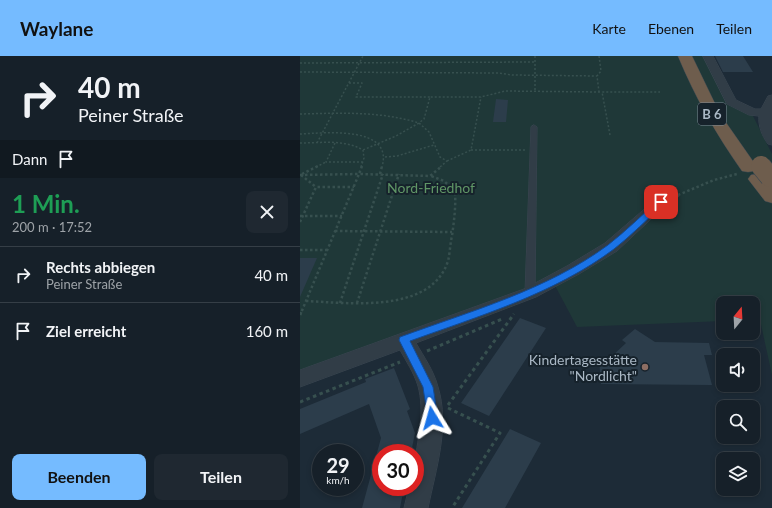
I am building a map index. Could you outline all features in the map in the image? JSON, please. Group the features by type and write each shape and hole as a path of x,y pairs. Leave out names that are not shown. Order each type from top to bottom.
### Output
{"highway":[{"name":"B 6","path":"685,56 712,116 725,136 758,174"},
{"name":"B 6","path":"695,56 724,116 772,197"}],"street":[{"path":"708,56 731,102 753,112 765,113"},
{"path":"772,98 765,113 764,122 772,141"},
{"path":"300,379 530,293 573,270 611,247 661,202"},
{"path":"404,340 439,412 416,508"}],"lane":[{"path":"530,293 532,150 534,127"}],"path":[{"path":"317,144 363,56"},
{"path":"535,56 535,91"},
{"path":"599,56 601,71 597,76 599,92"},
{"path":"300,63 535,62"},
{"path":"300,72 499,73 535,76 597,76"},
{"path":"349,83 362,83 356,97 481,97 505,91 660,92"},
{"path":"602,92 610,135"},
{"path":"363,150 424,119 430,97"},
{"path":"471,150 481,97"},
{"path":"300,114 393,115 419,122 429,132 440,157 447,161"},
{"path":"300,134 356,135 367,137 379,143 383,149 385,157 364,232 340,303"},
{"path":"326,162 335,143"},
{"path":"300,144 335,143 356,145 363,150 364,158 354,187 300,315"},
{"path":"385,157 397,156 434,145"},
{"path":"430,176 447,161 471,150 532,150"},
{"path":"300,175 326,162 363,162"},
{"path":"300,175 399,174 430,176 444,181 454,191 456,206 448,261 437,280 420,293 399,300 357,303 306,301"},
{"path":"357,303 399,174"},
{"path":"661,202 719,177 758,174"},
{"path":"300,175 316,187 354,187"},
{"path":"300,222 301,216 316,187"},
{"path":"301,216 342,216"},
{"path":"335,232 452,232"},
{"path":"300,250 327,250"},
{"path":"452,508 500,432 439,412 514,314"}],"green space":[{"name":"Nord-Friedhof","path":"300,56 706,56 729,103 751,112 772,154 772,375 760,320 760,296 716,296 716,321 577,327 551,278 528,292 300,377"}],"building":[{"path":"715,56 743,56 753,72 723,72"},
{"path":"496,99 508,100 506,122 493,122"},
{"path":"300,258 317,258 300,297"},
{"path":"520,318 546,328 489,416 461,403"},
{"path":"635,329 655,342 709,343 712,355 704,355 712,385 601,384 599,359 609,359 626,343 622,340"},
{"path":"394,368 410,409 407,411 415,433 413,444 379,444 381,438 369,404 300,434 300,409 366,382 365,379"},
{"path":"510,429 541,443 505,508 462,508"},
{"path":"372,471 372,496 402,496 400,508 362,508"}],"place":[{"name":"Kindertagesstätte \"Nordlicht\"","path":"645,367"}],"route":[{"path":"432,418 428,387 404,340 530,293 573,270 611,247 661,202"}]}
